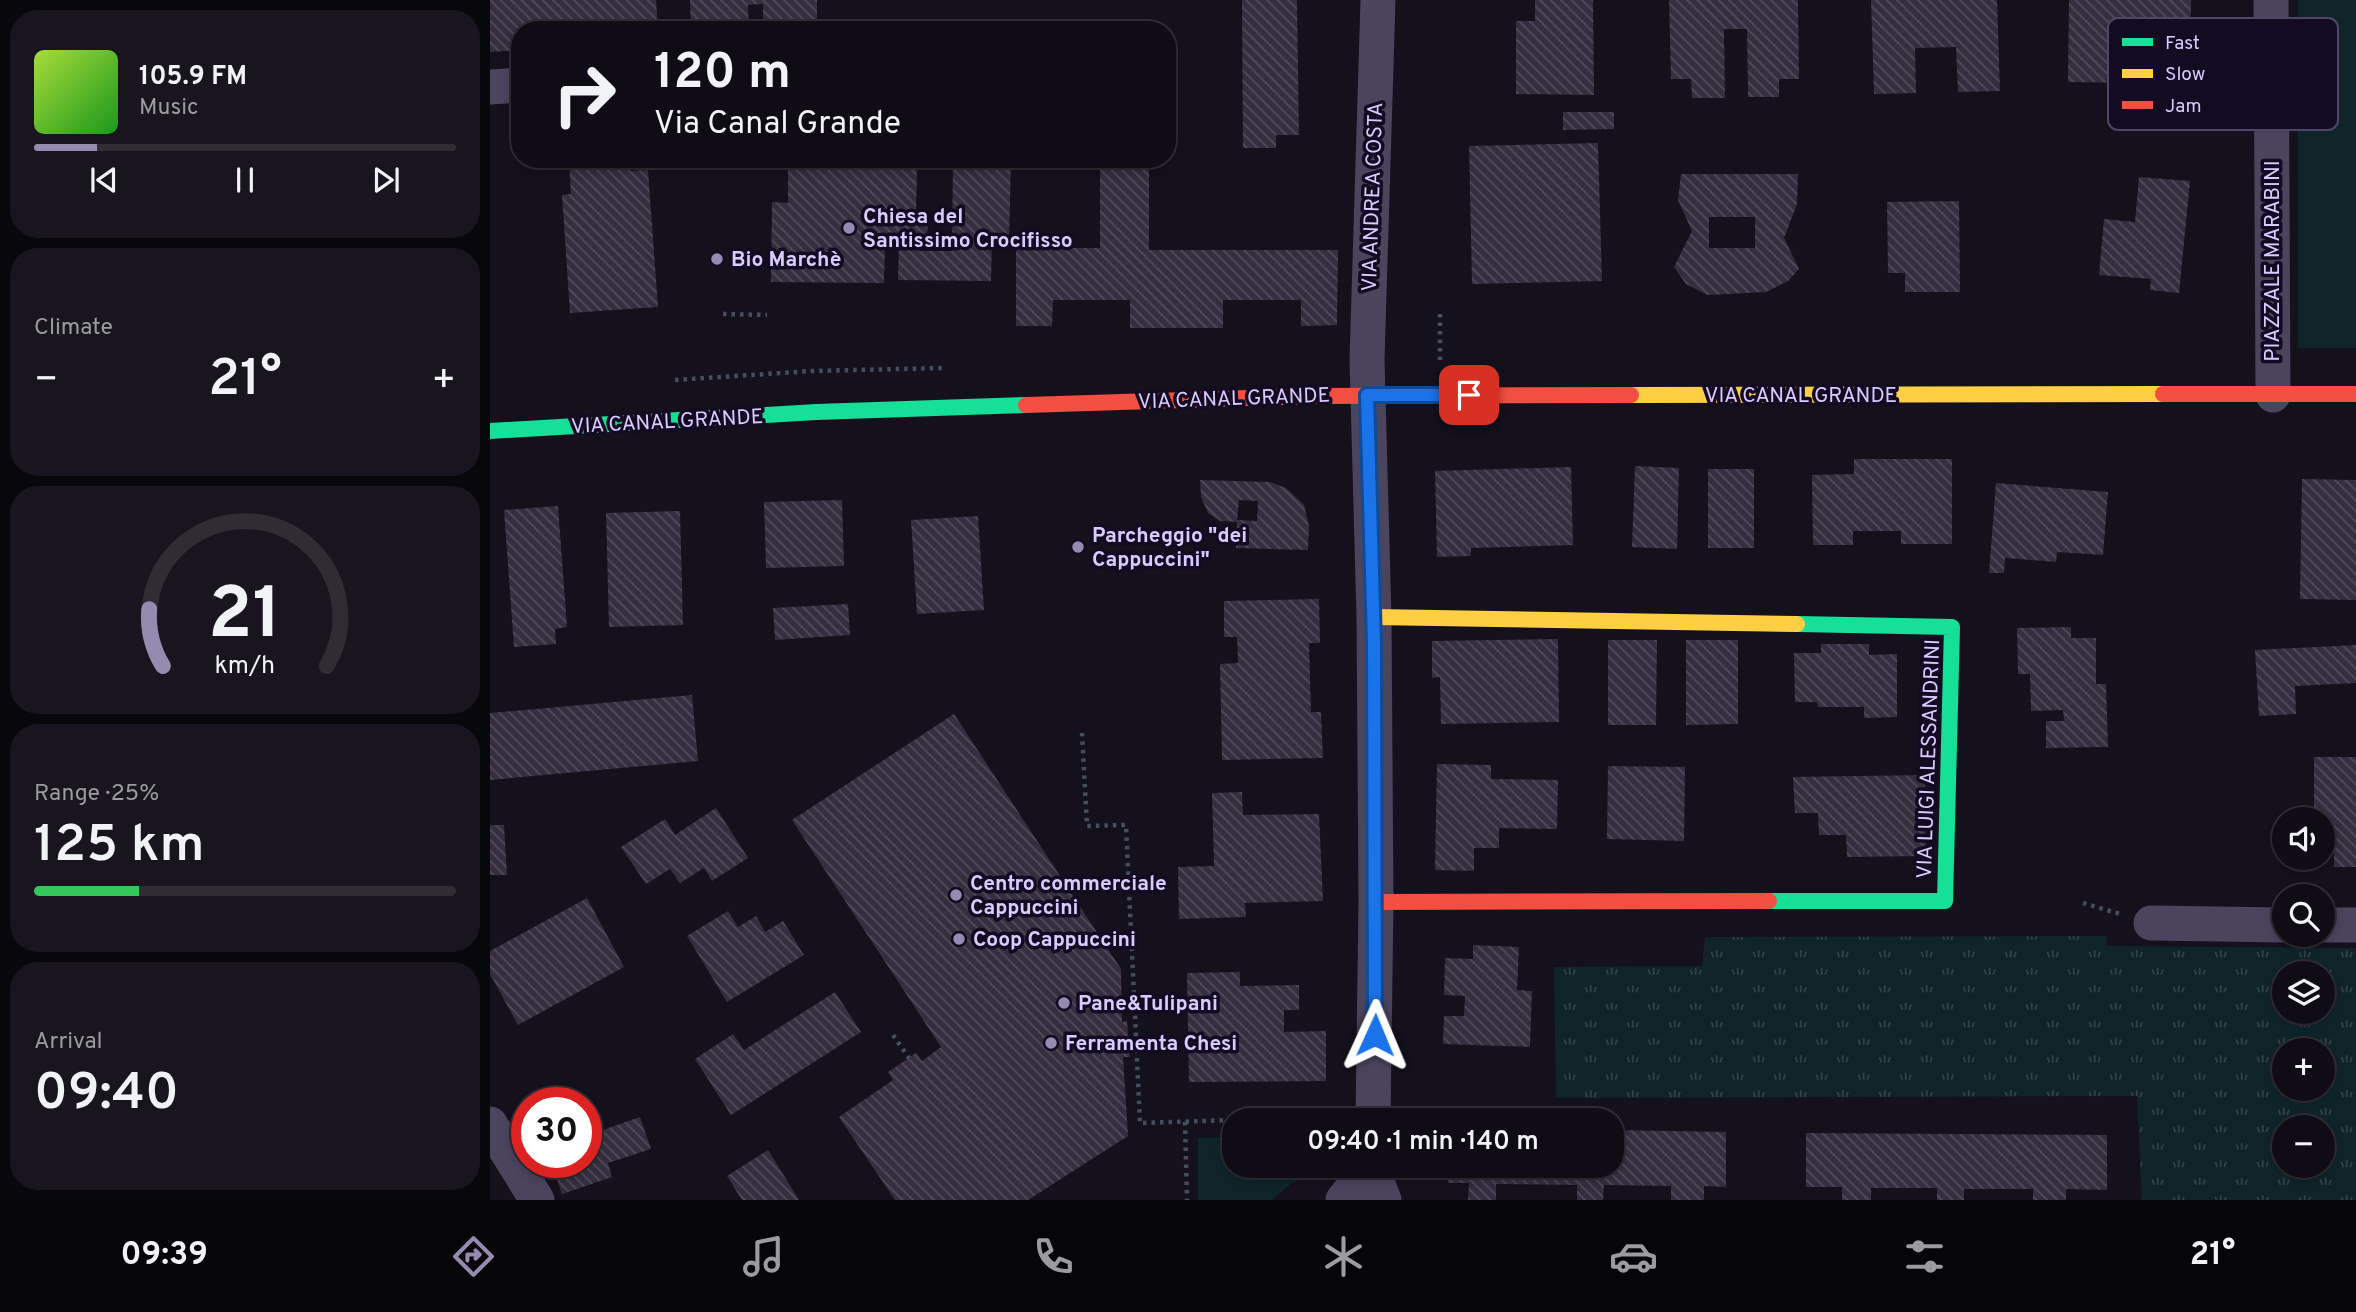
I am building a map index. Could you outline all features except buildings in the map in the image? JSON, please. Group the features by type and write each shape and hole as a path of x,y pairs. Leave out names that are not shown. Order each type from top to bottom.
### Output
{"main road":[{"name":"VIA CANAL GRANDE","path":"490,431 816,412 1367,395 2356,394"},
{"name":"VIA LUIGI ALESSANDRINI","path":"1374,617 1952,627 1945,901 1376,902"}],"street":[{"name":"VIA ANDREA COSTA","path":"1373,1108 1376,902 1374,617 1367,395 1378,0"},
{"name":"PIAZZALE MARABINI","path":"2271,0 2271,18"},
{"path":"490,87 511,86"},
{"name":"PIAZZALE MARABINI","path":"2272,130 2273,395"},
{"path":"2151,923 2272,925"},
{"path":"2335,925 2356,925"},
{"path":"490,1124 537,1200"},
{"path":"1343,1200 1361,1178"},
{"path":"1376,1178 1384,1200"}],"path":[{"path":"1440,309 1440,360"},
{"path":"723,314 767,315"},
{"path":"806,371 948,368"},
{"path":"1082,733 1087,826 1126,825 1140,1123 1222,1120"},
{"path":"893,1035 909,1058"},
{"path":"1185,1122 1187,1200"}],"green space":[{"path":"2298,0 2356,0 2356,348 2298,348 2298,130 2338,130 2338,18 2298,18"},
{"path":"2106,936 2107,946 2356,948 2356,1200 2142,1200 2137,1096 1556,1098 1554,967 1702,966 1705,937"},
{"path":"1222,1137 1222,1178 1302,1178 1272,1200 1198,1200 1198,1138"}],"traffic: fast":[{"path":"490,431 816,412 1026,405"},
{"path":"1769,901 1945,901 1952,627 1797,624"}],"traffic: slow":[{"path":"1631,395 2163,394"},
{"path":"1374,617 1797,624"}],"traffic: jam":[{"path":"2163,394 2356,394"},
{"path":"1026,405 1315,396 1631,395"},
{"path":"1376,902 1769,901"}],"place":[{"name":"Chiesa del Santissimo Crocifisso","path":"849,228"},
{"name":"Bio Marchè","path":"717,259"},
{"name":"Parcheggio \"dei Cappuccini\"","path":"1078,547"},
{"name":"Centro commerciale Cappuccini","path":"956,895"},
{"name":"Coop Cappuccini","path":"959,939"},
{"name":"Pane&Tulipani","path":"1064,1003"},
{"name":"Ferramenta Chesi","path":"1051,1043"}],"route":[{"path":"1375,1035 1374,643 1367,395 1469,395"}]}
